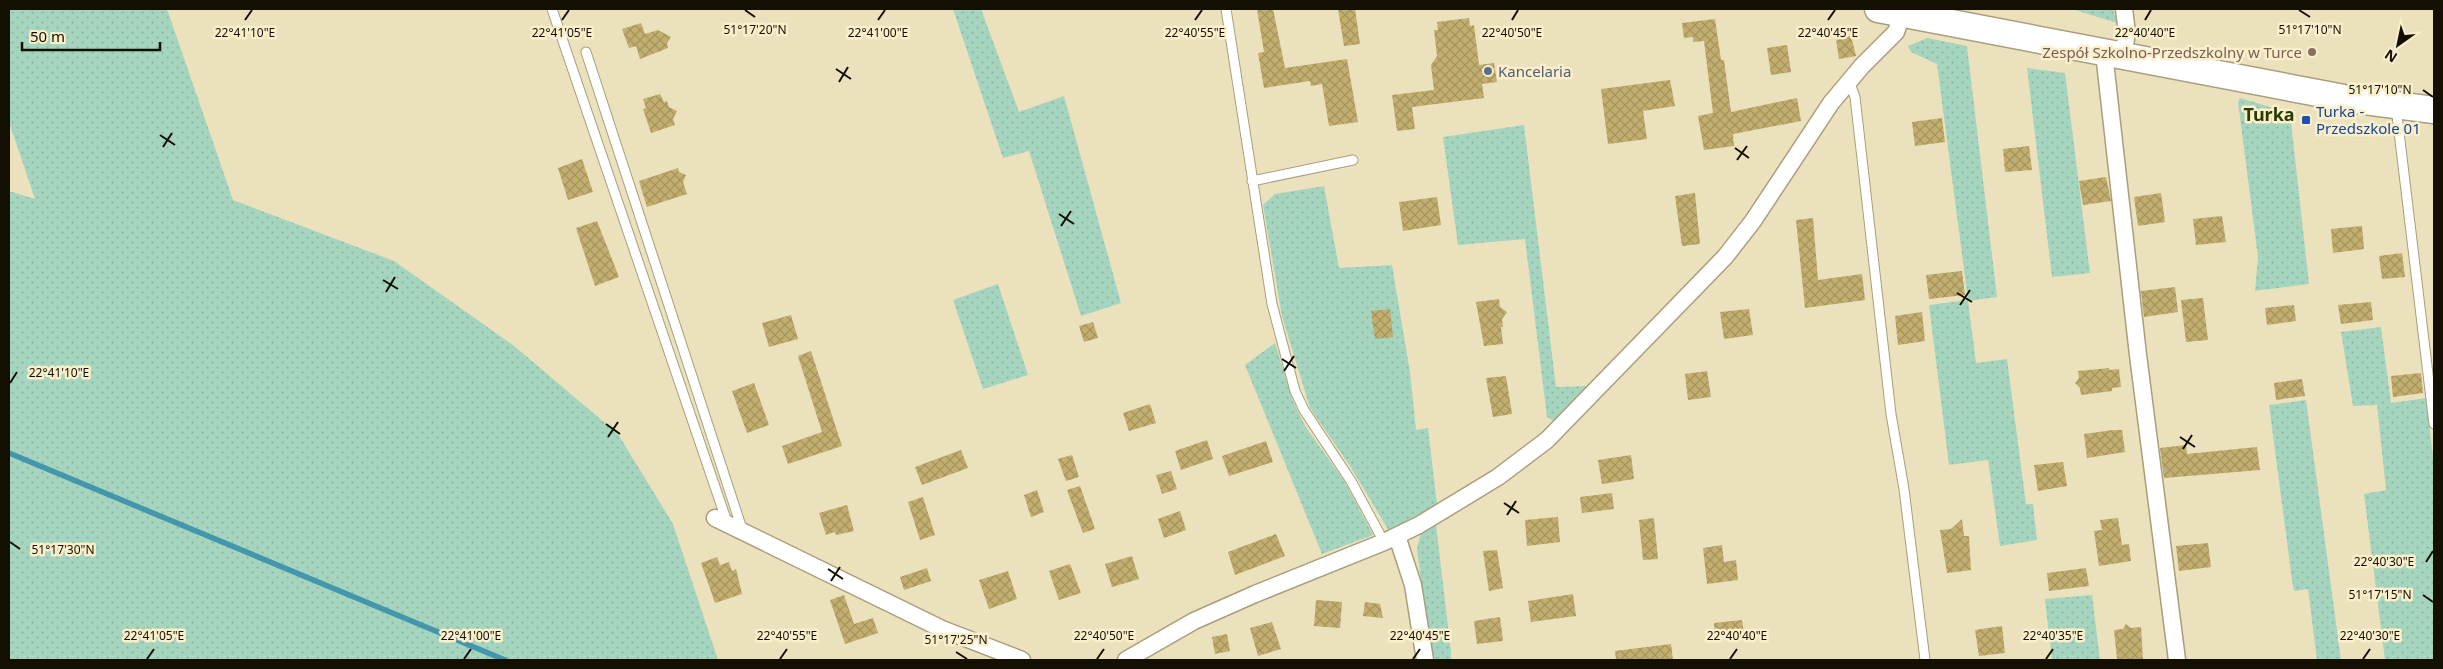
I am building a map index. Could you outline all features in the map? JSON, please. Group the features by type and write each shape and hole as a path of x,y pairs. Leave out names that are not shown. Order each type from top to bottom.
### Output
{"main road":[{"path":"1890,11 2396,106 2434,110"}],"street":[{"path":"2124,9 2126,33 2114,54 2138,355 2177,660"},
{"path":"1126,660 1187,625 1255,594 1391,539 1448,509 1498,477 1547,440 1704,281 1743,235 1796,152 1850,81 1896,32 1890,11"},
{"path":"729,525 942,629 1022,660"},
{"path":"1391,539 1413,585 1425,660"}],"lane":[{"path":"552,9 729,525"},
{"path":"1226,9 1272,304 1295,390 1304,410 1391,539"},
{"path":"586,52 729,525"},
{"path":"1850,81 1855,97 1891,414 1904,488 1925,660"},
{"path":"2396,106 2434,424"},
{"path":"1252,181 1353,160"}],"green space":[{"path":"9,9 167,9 233,200 394,261 513,345 618,434 673,524 718,660 9,660 9,191 35,199 9,122"},
{"path":"953,9 981,9 1019,112 1064,96 1121,303 1081,316 1029,151 1003,158"},
{"path":"2072,9 2113,9 2117,23"},
{"path":"1927,38 1967,46 1997,297 1968,301 1976,363 2007,359 2026,504 2033,504 2037,540 2000,546 1988,460 1949,465 1929,305 1968,300 1937,64 1911,52 1908,46"},
{"path":"2027,68 2065,73 2090,273 2052,277"},
{"path":"2240,98 2290,113 2309,284 2255,291 2258,257 2238,102"},
{"path":"1524,125 1556,387 1587,386 1555,422 1547,417 1525,239 1458,245 1443,137"},
{"path":"1324,186 1339,268 1392,265 1410,372 1416,430 1428,428 1437,504 1389,531 1350,466 1310,408 1282,316 1263,205 1275,194"},
{"path":"998,284 1028,375 983,389 953,300"},
{"path":"2381,327 2391,403 2426,398 2434,465 2434,660 2385,660 2364,494 2386,490 2377,405 2353,406 2341,332"},
{"path":"1275,343 1293,401 1305,426 1345,482 1373,535 1322,554 1245,365"},
{"path":"2306,400 2341,660 2317,660 2308,589 2294,591 2292,580 2269,405"},
{"path":"1436,525 1451,660 1431,660 1417,549 1421,532"},
{"path":"2092,595 2100,660 2052,660 2045,599"}],"building":[{"path":"1257,9 1273,9 1285,68 1347,59 1358,122 1329,126 1322,84 1311,86 1310,81 1264,88 1258,53 1264,52"},
{"path":"1338,9 1355,9 1360,44 1344,46"},
{"path":"1469,18 1470,26 1474,25 1479,65 1494,63 1497,82 1482,84 1484,98 1412,107 1415,129 1397,131 1392,95 1434,90 1431,65 1437,56 1434,30 1438,30 1437,22"},
{"path":"1715,19 1721,60 1724,60 1731,112 1797,98 1801,121 1733,134 1734,146 1704,150 1698,116 1713,113 1704,41 1693,42 1693,37 1684,38 1682,23"},
{"path":"641,23 645,34 658,30 671,37 667,43 668,48 640,59 636,46 629,48 622,29"},
{"path":"1851,36 1856,56 1839,59 1836,39"},
{"path":"1787,45 1791,72 1771,75 1767,48"},
{"path":"1670,80 1675,106 1643,111 1647,139 1608,144 1601,89"},
{"path":"660,94 664,102 667,101 669,107 677,111 673,119 675,125 651,133 643,109 646,108 643,99"},
{"path":"1942,118 1945,142 1915,146 1912,122"},
{"path":"2029,146 2032,170 2005,172 2003,149"},
{"path":"582,159 593,192 568,200 558,168"},
{"path":"678,168 679,172 686,175 683,182 687,194 647,207 639,181"},
{"path":"2106,177 2111,201 2083,205 2079,181"},
{"path":"1695,193 1700,244 1682,246 1675,196"},
{"path":"2161,193 2165,222 2138,226 2134,197"},
{"path":"1437,197 1441,225 1403,231 1399,202"},
{"path":"2222,216 2226,242 2196,245 2193,219"},
{"path":"1813,218 1818,280 1862,274 1865,300 1805,308 1796,220"},
{"path":"597,221 619,277 595,286 576,228"},
{"path":"2362,226 2364,249 2333,253 2331,229"},
{"path":"2402,253 2405,277 2382,279 2379,256"},
{"path":"1962,271 1965,295 1929,299 1926,275"},
{"path":"2175,287 2178,312 2144,317 2141,291"},
{"path":"2203,298 2208,340 2186,342 2181,300"},
{"path":"1499,299 1500,307 1507,312 1502,319 1503,327 1501,327 1503,344 1484,346 1476,302"},
{"path":"2371,302 2373,320 2341,324 2338,305"},
{"path":"2294,305 2296,321 2267,325 2265,308"},
{"path":"1390,309 1393,337 1375,339 1371,311"},
{"path":"1749,309 1753,335 1724,339 1720,312"},
{"path":"1922,312 1925,341 1898,345 1895,316"},
{"path":"791,315 798,339 769,347 762,323"},
{"path":"1093,322 1098,338 1084,342 1079,326"},
{"path":"811,351 842,446 788,464 782,446 822,432 798,356"},
{"path":"2109,368 2109,370 2119,369 2121,387 2112,388 2112,391 2081,395 2080,388 2075,383 2079,378 2078,371"},
{"path":"1707,371 1711,397 1688,400 1685,374"},
{"path":"2421,373 2423,393 2393,397 2391,376"},
{"path":"1506,376 1512,414 1493,417 1486,378"},
{"path":"2302,379 2305,396 2276,400 2274,383"},
{"path":"754,383 769,425 747,433 732,391"},
{"path":"1150,404 1156,423 1129,431 1123,413"},
{"path":"2122,430 2125,452 2087,458 2084,434"},
{"path":"1207,440 1213,459 1181,470 1175,451"},
{"path":"1266,441 1273,462 1229,476 1222,456"},
{"path":"2186,445 2187,454 2257,447 2260,470 2164,478 2160,448"},
{"path":"961,450 968,468 922,485 915,467"},
{"path":"1072,455 1079,477 1066,481 1058,459"},
{"path":"1631,455 1634,479 1602,484 1598,460"},
{"path":"2063,462 2067,486 2038,491 2034,465"},
{"path":"1171,471 1177,489 1162,494 1156,475"},
{"path":"1080,486 1095,529 1083,533 1067,490"},
{"path":"1037,490 1044,512 1031,517 1024,495"},
{"path":"1612,493 1614,509 1582,513 1580,497"},
{"path":"923,497 935,535 920,540 908,502"},
{"path":"847,505 854,531 836,535 835,532 826,535 819,513"},
{"path":"1180,511 1186,530 1164,538 1158,519"},
{"path":"1558,517 1560,542 1527,546 1525,520"},
{"path":"1654,518 1658,559 1643,560 1639,520"},
{"path":"2118,518 2122,545 2129,544 2131,561 2099,566 2094,531 2102,530 2100,520"},
{"path":"1962,519 1964,536 1969,536 1971,570 1947,573 1940,530 1951,529"},
{"path":"1276,534 1285,556 1235,575 1228,552"},
{"path":"2208,543 2211,567 2179,571 2176,546"},
{"path":"1722,545 1724,562 1736,560 1738,580 1707,584 1703,548"},
{"path":"1497,550 1503,588 1489,591 1483,551"},
{"path":"1132,556 1139,579 1112,587 1105,564"},
{"path":"717,557 720,565 729,562 732,571 736,569 742,594 715,603 701,563"},
{"path":"1070,564 1081,593 1059,600 1049,571"},
{"path":"927,568 931,581 904,590 900,577"},
{"path":"2086,568 2089,586 2049,591 2047,573"},
{"path":"1008,571 1017,599 989,609 979,580"},
{"path":"1573,594 1576,616 1531,622 1528,601"},
{"path":"844,595 854,624 873,618 878,633 845,644 830,600"},
{"path":"1316,600 1342,602 1340,628 1314,626"},
{"path":"1365,602 1380,604 1383,618 1363,616"},
{"path":"1500,617 1503,641 1477,644 1474,621"},
{"path":"1742,620 1744,634 1715,638 1714,623"},
{"path":"1272,622 1281,649 1258,656 1250,628"},
{"path":"2126,624 2131,628 2141,627 2143,660 2117,659 2114,630 2123,629"},
{"path":"2002,626 2005,653 1979,656 1975,630"},
{"path":"1227,634 1230,651 1215,654 1212,637"},
{"path":"1671,644 1673,660 1616,660 1615,651"}],"waterway":[{"path":"9,453 505,660"}],"place":[{"name":"Zespół Szkolno-Przedszkolny w Turce","path":"2312,52"},
{"name":"Kancelaria","path":"1488,71"},
{"name":"Turka - Przedszkole 01","path":"2306,120"}],"district":[{"name":"Turka","path":"2269,114"}]}
